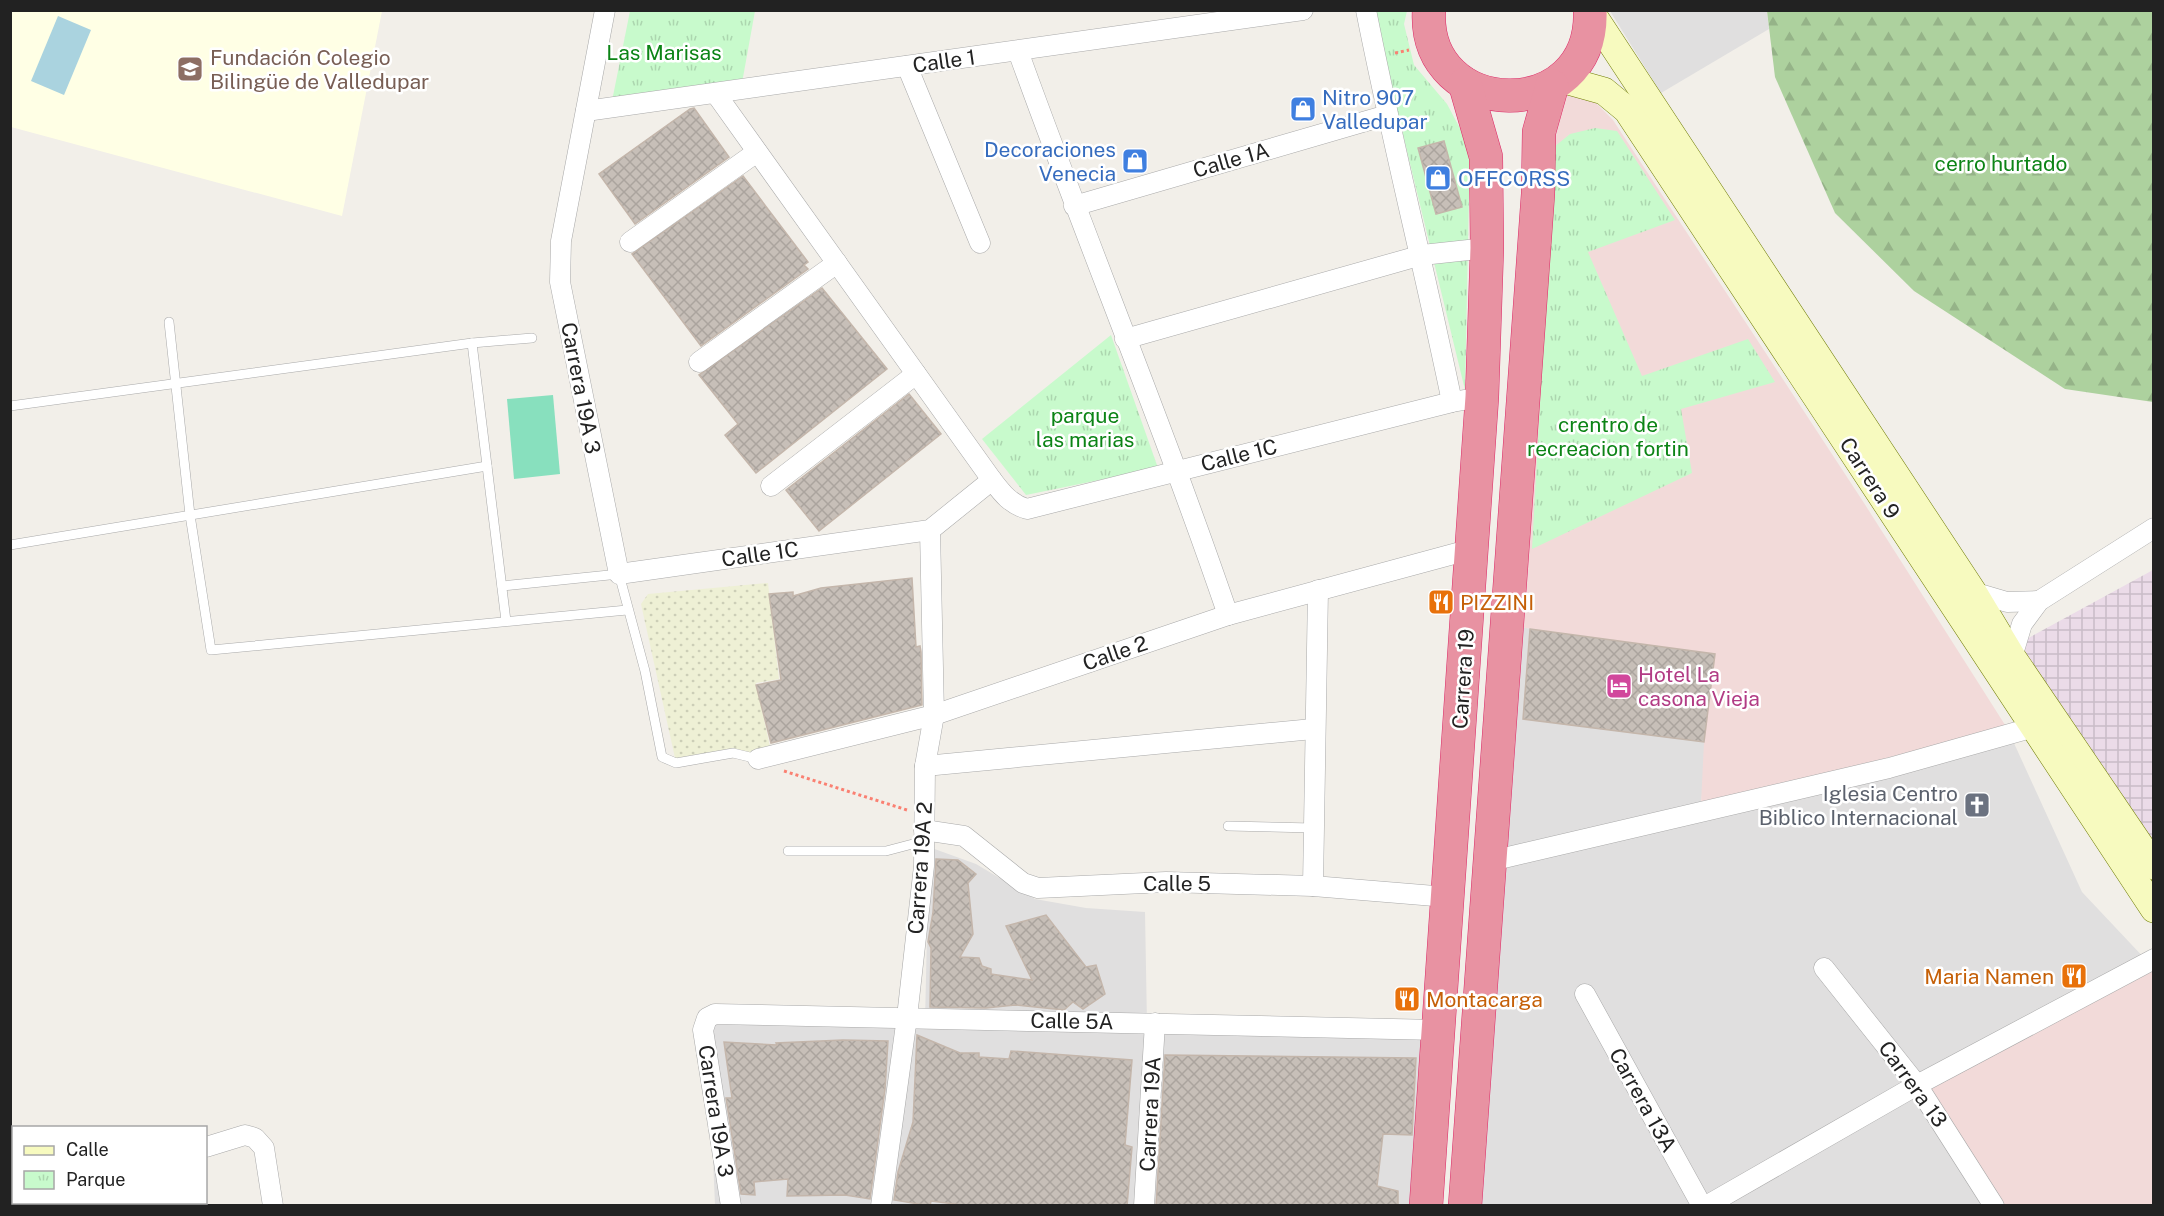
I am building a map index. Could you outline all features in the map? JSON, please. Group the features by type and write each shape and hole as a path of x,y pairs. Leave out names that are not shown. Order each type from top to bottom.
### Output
{"highway":[{"path":"1429,10 1433,44 1446,66 1465,84 1489,94 1514,97 1557,82 1576,63 1586,44 1591,11"},
{"name":"Carrera 19","path":"1465,1206 1538,194 1539,132 1557,82"},
{"name":"Carrera 19","path":"1426,1206 1472,549 1467,399 1487,248 1486,156 1465,84"}],"main road":[{"name":"Carrera 9","path":"1591,11 1973,592 2012,657 2154,866"},
{"name":"Carrera 9","path":"1557,82 1604,91 1627,110 2154,909"}],"street":[{"name":"Carrera 19A 3","path":"605,10 561,241 560,282 619,574"},
{"name":"Calle 1","path":"586,111 1303,10"},
{"path":"1366,10 1387,115 1422,255 1467,399"},
{"path":"1018,51 1074,206 1178,471 1228,615"},
{"path":"907,66 980,243"},
{"path":"716,94 992,480 930,530"},
{"name":"Calle 1A","path":"1074,206 1387,115"},
{"path":"630,242 757,152"},
{"path":"1125,339 1422,255 1487,248"},
{"path":"699,362 837,263"},
{"path":"771,486 916,374"},
{"name":"Calle 1C","path":"992,480 1008,500 1027,509 1467,399"},
{"path":"2012,657 2022,624 2039,600 2154,528"},
{"name":"Calle 1C","path":"619,574 930,530"},
{"name":"Carrera 19A 2","path":"881,1206 907,1017 924,829 925,766 934,714 930,530"},
{"name":"Calle 2","path":"758,759 934,714 1228,615 1472,549"},
{"path":"1313,886 1313,729 1318,590"},
{"path":"1973,592 2007,602 2039,600"},
{"path":"1491,861 1889,768 2034,727"},
{"path":"925,766 1313,729"},
{"name":"Calle 5","path":"924,829 964,836 1023,883 1038,888 1166,882 1313,886 1447,897"},
{"path":"1704,1206 1917,1085 2154,958"},
{"name":"Carrera 13","path":"1824,968 1917,1085 1994,1206"},
{"name":"Carrera 13A","path":"1585,994 1704,1206"},
{"name":"Calle 5A","path":"707,1018 715,1014 907,1017 1438,1030"},
{"name":"Carrera 19A 3","path":"707,1018 703,1029 731,1206"},
{"name":"Carrera 19A","path":"1144,1206 1155,1023"},
{"path":"207,1147 245,1135 260,1142 264,1148 273,1206"}],"lane":[{"path":"169,322 190,515 212,650 627,610"},
{"path":"10,406 472,343 532,338"},
{"path":"472,343 506,621"},
{"path":"10,545 487,466"},
{"path":"502,586 619,574"},
{"name":"Carrera 19A 3","path":"619,574 645,671 662,757 667,761 676,762 733,753 758,759"},
{"path":"1228,826 1313,828"},
{"path":"788,850 886,851 908,847 924,829"}],"path":[{"path":"1376,58 1433,44"},
{"path":"758,759 924,829"}],"shaded area":[{"name":"Fundación Colegio Bilingüe de Valledupar","path":"10,11 382,11 342,216 11,127"},
{"path":"1610,11 1767,11 1769,29 1661,93"},
{"path":"1562,90 1596,103 1613,120 1864,503 2007,728 1701,804 1704,742 1715,654 1518,627 1549,134"},
{"path":"2153,570 2153,875 2010,648"},
{"path":"768,583 779,679 756,683 771,751 694,764 675,758 641,604 648,594"},
{"path":"1518,627 1715,654 1701,804 1502,851"},
{"path":"2013,741 2082,892 2147,961 1920,1077 1830,961 1815,967 1909,1083 1692,1206 1476,1206 1501,866"},
{"path":"929,847 976,864 1035,899 1086,908 1145,912 1147,1024 1438,1030 1426,1205 715,1205 707,1018 925,1021"},
{"path":"2153,971 2153,1205 2002,1205 1928,1088"},
{"path":"1917,1094 1986,1206 1720,1206"}],"green space":[{"name":"Las Marisas","path":"630,11 755,11 742,83 612,101"},
{"path":"1373,11 1407,11 1404,24 1414,65 1447,104 1470,147 1465,390"},
{"name":"cerro hurtado","path":"1767,11 2153,11 2153,402 2065,389 1914,291 1835,213 1775,77"},
{"name":"crentro de recreacion fortin","path":"1595,128 1617,131 1675,220 1588,252 1642,376 1748,339 1775,382 1681,409 1692,473 1532,549 1554,147 1570,134"},
{"name":"parque las marias","path":"1111,335 1158,468 1026,495 982,439"},
{"path":"553,395 560,474 514,479 507,399"}],"water":[{"path":"58,16 91,30 64,95 31,81"}],"building":[{"path":"694,108 729,157 635,224 599,174"},
{"path":"1444,141 1462,207 1436,214 1418,148"},
{"path":"743,176 808,262 804,265 808,269 701,346 632,254"},
{"path":"822,288 887,369 756,473 725,435 738,424 699,375"},
{"path":"909,394 941,434 819,531 786,490"},
{"path":"912,578 916,647 920,646 921,652 922,705 771,743 756,685 781,680 769,594 793,592 793,596 821,588"},
{"name":"Hotel La casona Vieja","path":"1530,629 1715,654 1704,742 1523,719"},
{"path":"936,859 958,860 976,874 968,883 973,934 960,957 979,958 982,966 991,969 991,974 1032,980 1006,926 1046,915 1086,967 1096,965 1105,994 1083,1009 1073,1002 1064,1010 1015,1005 986,1008 930,1007 931,948 928,942 933,912"},
{"path":"917,1035 960,1053 979,1053 979,1057 1009,1059 1011,1051 1132,1060 1125,1145 1132,1147 1127,1206 970,1206 931,1201 930,1206 894,1200 898,1172 913,1122"},
{"path":"843,1040 888,1041 885,1089 870,1199 845,1195 787,1196 788,1179 754,1182 755,1195 741,1194 726,1098 732,1098 724,1042 777,1045 776,1043"},
{"path":"1165,1055 1416,1058 1412,1135 1383,1134 1377,1186 1398,1191 1398,1206 1156,1206"}],"place":[{"name":"Fundación Colegio Bilingüe de Valledupar","path":"190,69"},
{"name":"Nitro 907 Valledupar","path":"1303,109"},
{"name":"Decoraciones Venecia","path":"1135,161"},
{"name":"OFFCORSS","path":"1438,178"},
{"name":"PIZZINI","path":"1441,602"},
{"name":"Hotel La casona Vieja","path":"1619,686"},
{"name":"Iglesia Centro Biblico Internacional","path":"1977,805"},
{"name":"Maria Namen","path":"2074,976"},
{"name":"Montacarga","path":"1407,999"}]}
